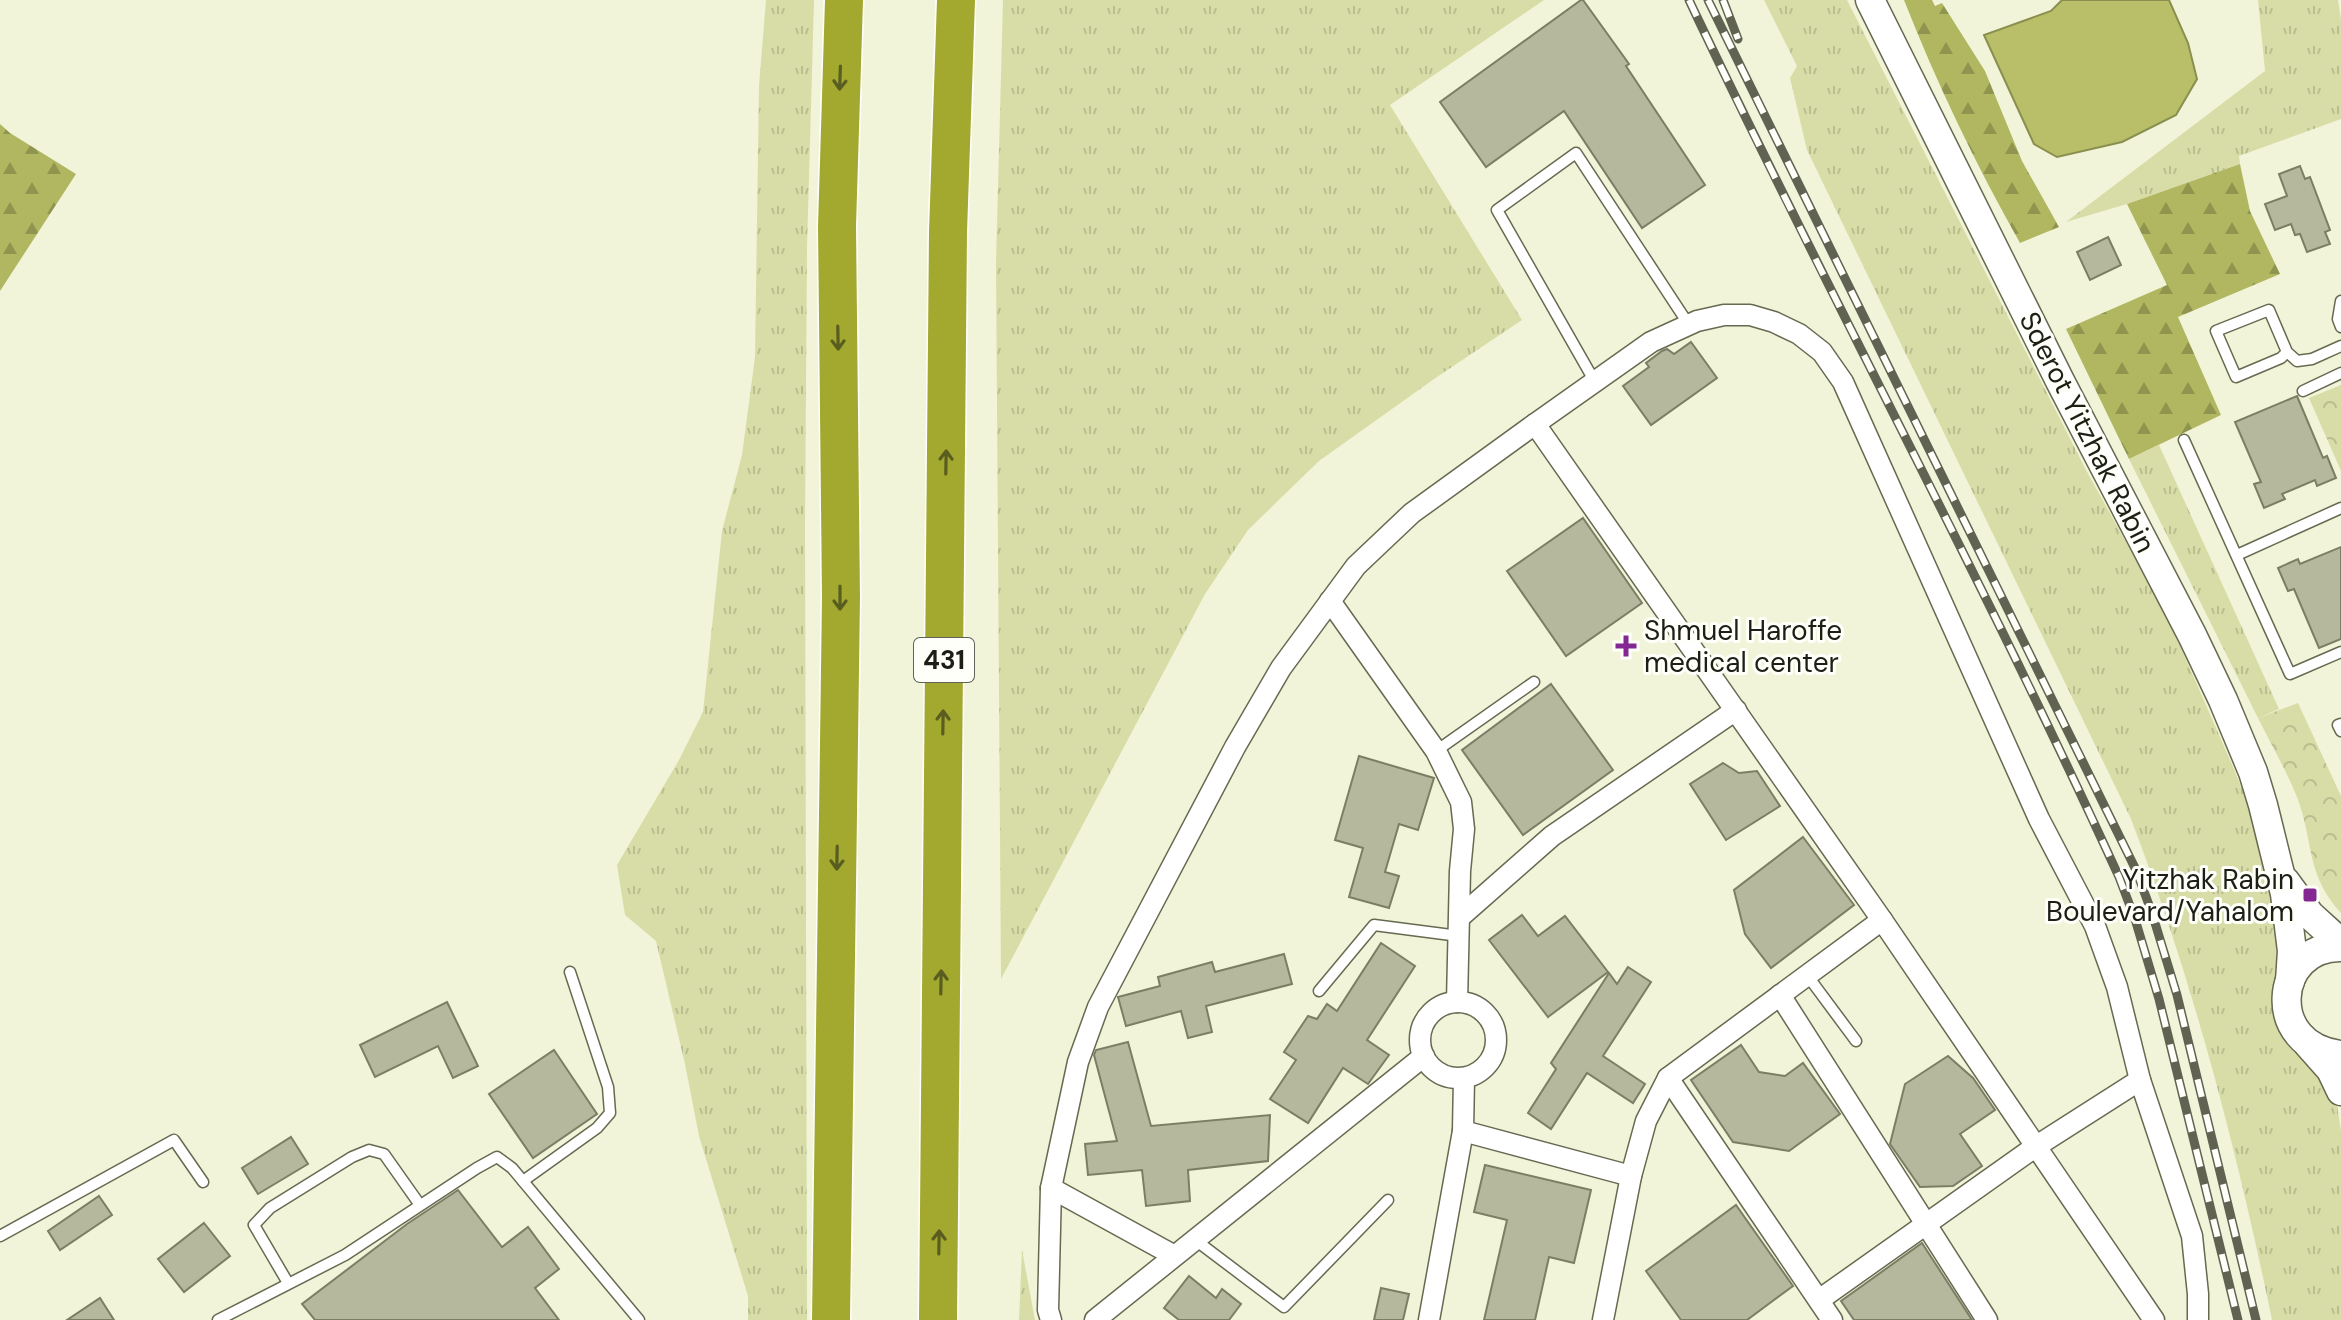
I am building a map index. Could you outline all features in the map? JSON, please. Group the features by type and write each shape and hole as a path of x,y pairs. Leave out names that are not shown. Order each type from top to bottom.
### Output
{"highway":[{"path":"831,1320 841,597 837,226 844,0"},
{"name":"431","path":"938,1320 948,232 956,0"}],"main road":[{"name":"Sderot Yitzhak Rabin","path":"1870,0 2207,665 2253,772 2285,894 2292,951 2286,1005 2297,1033 2308,1044"},
{"name":"Sderot Yitzhak Rabin","path":"2280,873 2310,915 2341,945"},
{"path":"2290,981 2303,961 2317,952 2341,945"},
{"path":"2308,1044 2341,1055"},
{"path":"2308,1044 2331,1070 2341,1091"}],"street":[{"path":"1051,1320 1048,1310 1051,1188 1078,1062 1098,1007 1235,747 1281,668 1356,566 1412,513 1651,342 1689,325 1724,315 1750,315 1799,334 1822,352 1843,382 2033,805 2095,926 2117,987 2140,1080 2192,1236 2198,1320"},
{"path":"1535,424 1882,920 2154,1320"},
{"path":"1330,601 1436,751 1461,802 1464,829 1457,1002"},
{"path":"1459,927 1552,836 1736,710"},
{"path":"1603,1320 1631,1176 1646,1121 1668,1078 1882,920"},
{"path":"1780,995 1987,1320"},
{"path":"1457,1002 1480,1010 1489,1019 1494,1031 1492,1056 1475,1074 1464,1078 1440,1074 1424,1056 1420,1045 1420,1033 1433,1011 1444,1004 1457,1002"},
{"path":"1095,1320 1424,1056"},
{"path":"1429,1320 1463,1131 1464,1078"},
{"path":"1668,1078 1832,1320"},
{"path":"1819,1300 2035,1147 2140,1080"},
{"path":"1463,1131 1631,1176"},
{"path":"1051,1188 1173,1255"}],"lane":[{"path":"1595,382 1497,210 1576,153 1689,325"},
{"path":"2341,301 2338,319 2341,327"},
{"path":"2287,352 2281,358 2236,377 2216,331 2269,310 2287,352 2297,361 2341,346"},
{"path":"2303,391 2341,373"},
{"path":"2184,440 2290,674 2341,652"},
{"path":"2237,555 2341,508"},
{"path":"1436,751 1534,682"},
{"path":"2341,724 2338,725 2341,731"},
{"path":"1319,991 1374,925 1459,927"},
{"path":"523,1181 597,1128 610,1113 608,1087 570,972"},
{"path":"1807,975 1856,1041"},
{"path":"0,1236 174,1140 203,1182"},
{"path":"288,1283 254,1225 270,1208 352,1157 369,1150 384,1154 420,1205"},
{"path":"218,1320 345,1255 497,1157 512,1168 639,1320"},
{"path":"1194,1239 1284,1307 1388,1200"}],"green space":[{"path":"766,0 814,0 807,248 805,523 807,1320 748,1320 748,1296 699,1136 656,941 625,915 617,865 679,760 703,712 722,531 742,455 755,357 759,86"},
{"path":"1003,0 1544,0 1390,105 1522,320 1319,461 1248,530 1205,594 1001,979 996,263"},
{"path":"1764,0 1847,0 2086,470 2167,616 2234,769 2269,858 2283,921 2280,976 2337,1105 2341,1131 2341,1320 2272,1320 2212,1066 2174,942 2131,819 1807,150 1790,78 1797,66"},
{"path":"1904,0 1932,0 1935,6 1942,3 1985,71 2022,161 2059,227 2020,243 1958,124"},
{"path":"2258,0 2338,0 2341,20 2341,119 2239,156 2240,164 2066,222 2265,71"},
{"path":"0,124 76,174 0,291"},
{"path":"2240,164 2250,211 2280,274 2178,317 2221,415 2129,459 2066,329 2167,285 2127,204"},
{"path":"2341,385 2341,471 2309,398"},
{"path":"2159,445 2279,709 2258,718 2129,459"},
{"path":"2298,703 2341,796 2341,913 2321,885 2297,797 2258,718"},
{"path":"1022,1250 1035,1320 1019,1320"}],"shaded area":[{"path":"2062,0 2169,0 2188,43 2197,79 2176,115 2122,142 2057,157 2034,144 1984,35 2051,11"}],"building":[{"path":"1581,0 1629,64 1626,66 1705,185 1642,228 1564,111 1486,167 1440,102"},
{"path":"2300,166 2305,179 2310,177 2330,230 2325,232 2330,244 2307,252 2300,234 2295,235 2291,224 2275,230 2265,204 2287,196 2279,174"},
{"path":"2108,237 2121,265 2090,280 2077,252"},
{"path":"1691,342 1717,378 1651,425 1623,386 1649,367 1646,363 1662,351 1667,349 1674,354"},
{"path":"2297,396 2323,458 2327,456 2336,478 2317,486 2315,480 2282,494 2285,499 2264,508 2254,484 2261,482 2235,422"},
{"path":"1583,518 1642,603 1566,656 1507,571"},
{"path":"2341,547 2341,639 2319,648 2294,589 2288,591 2278,568 2298,559 2300,564"},
{"path":"1551,684 1613,770 1523,835 1462,750"},
{"path":"1359,756 1434,778 1418,830 1399,824 1385,872 1399,876 1389,908 1349,897 1363,848 1335,840"},
{"path":"1723,763 1739,773 1757,771 1780,806 1726,840 1690,784"},
{"path":"1803,837 1854,905 1771,968 1745,934 1734,890"},
{"path":"1522,915 1538,936 1565,916 1608,972 1548,1017 1489,940"},
{"path":"1381,943 1415,966 1367,1040 1389,1055 1368,1084 1343,1068 1308,1123 1270,1099 1296,1060 1284,1052 1308,1016 1317,1019 1327,1004 1337,1011"},
{"path":"1284,954 1292,984 1206,1006 1212,1032 1188,1038 1181,1011 1126,1026 1118,997 1160,986 1158,977 1212,962 1215,972"},
{"path":"1628,967 1651,982 1603,1056 1645,1084 1633,1103 1587,1073 1551,1129 1528,1113 1556,1069 1551,1063 1609,973 1617,984"},
{"path":"447,1002 478,1066 453,1078 438,1046 375,1077 360,1045"},
{"path":"1128,1042 1151,1126 1270,1115 1268,1161 1188,1170 1190,1201 1146,1206 1142,1170 1088,1175 1085,1144 1117,1141 1094,1055 1096,1050"},
{"path":"1741,1045 1759,1072 1785,1076 1803,1063 1840,1114 1789,1151 1733,1142 1691,1080"},
{"path":"554,1050 597,1114 533,1158 489,1094"},
{"path":"1948,1056 1973,1078 1995,1110 1960,1134 1982,1166 1953,1186 1920,1187 1890,1144 1905,1084"},
{"path":"291,1137 308,1164 258,1194 242,1168"},
{"path":"1485,1165 1591,1190 1574,1263 1549,1257 1535,1320 1484,1320 1507,1220 1474,1212"},
{"path":"458,1190 502,1247 528,1227 559,1269 535,1288 559,1320 315,1320 302,1304 407,1224"},
{"path":"99,1196 112,1215 60,1250 48,1231"},
{"path":"1736,1205 1793,1286 1747,1320 1681,1320 1646,1271"},
{"path":"204,1223 230,1256 184,1292 158,1259"},
{"path":"1922,1243 1972,1320 1854,1320 1841,1301"},
{"path":"1189,1276 1216,1298 1222,1289 1241,1304 1229,1320 1179,1320 1164,1308"},
{"path":"1381,1288 1409,1294 1403,1320 1374,1320"},
{"path":"100,1298 114,1320 67,1320"}],"railway":[{"path":"1689,0 2014,656 2119,877 2159,999 2238,1320"},
{"path":"1708,0 2136,870 2177,995 2256,1320"},
{"path":"1723,0 1738,39"}],"place":[{"name":"Shmuel Haroffe medical center","path":"1626,646"},
{"name":"Yitzhak Rabin Boulevard/Yahalom","path":"2310,895"}]}
